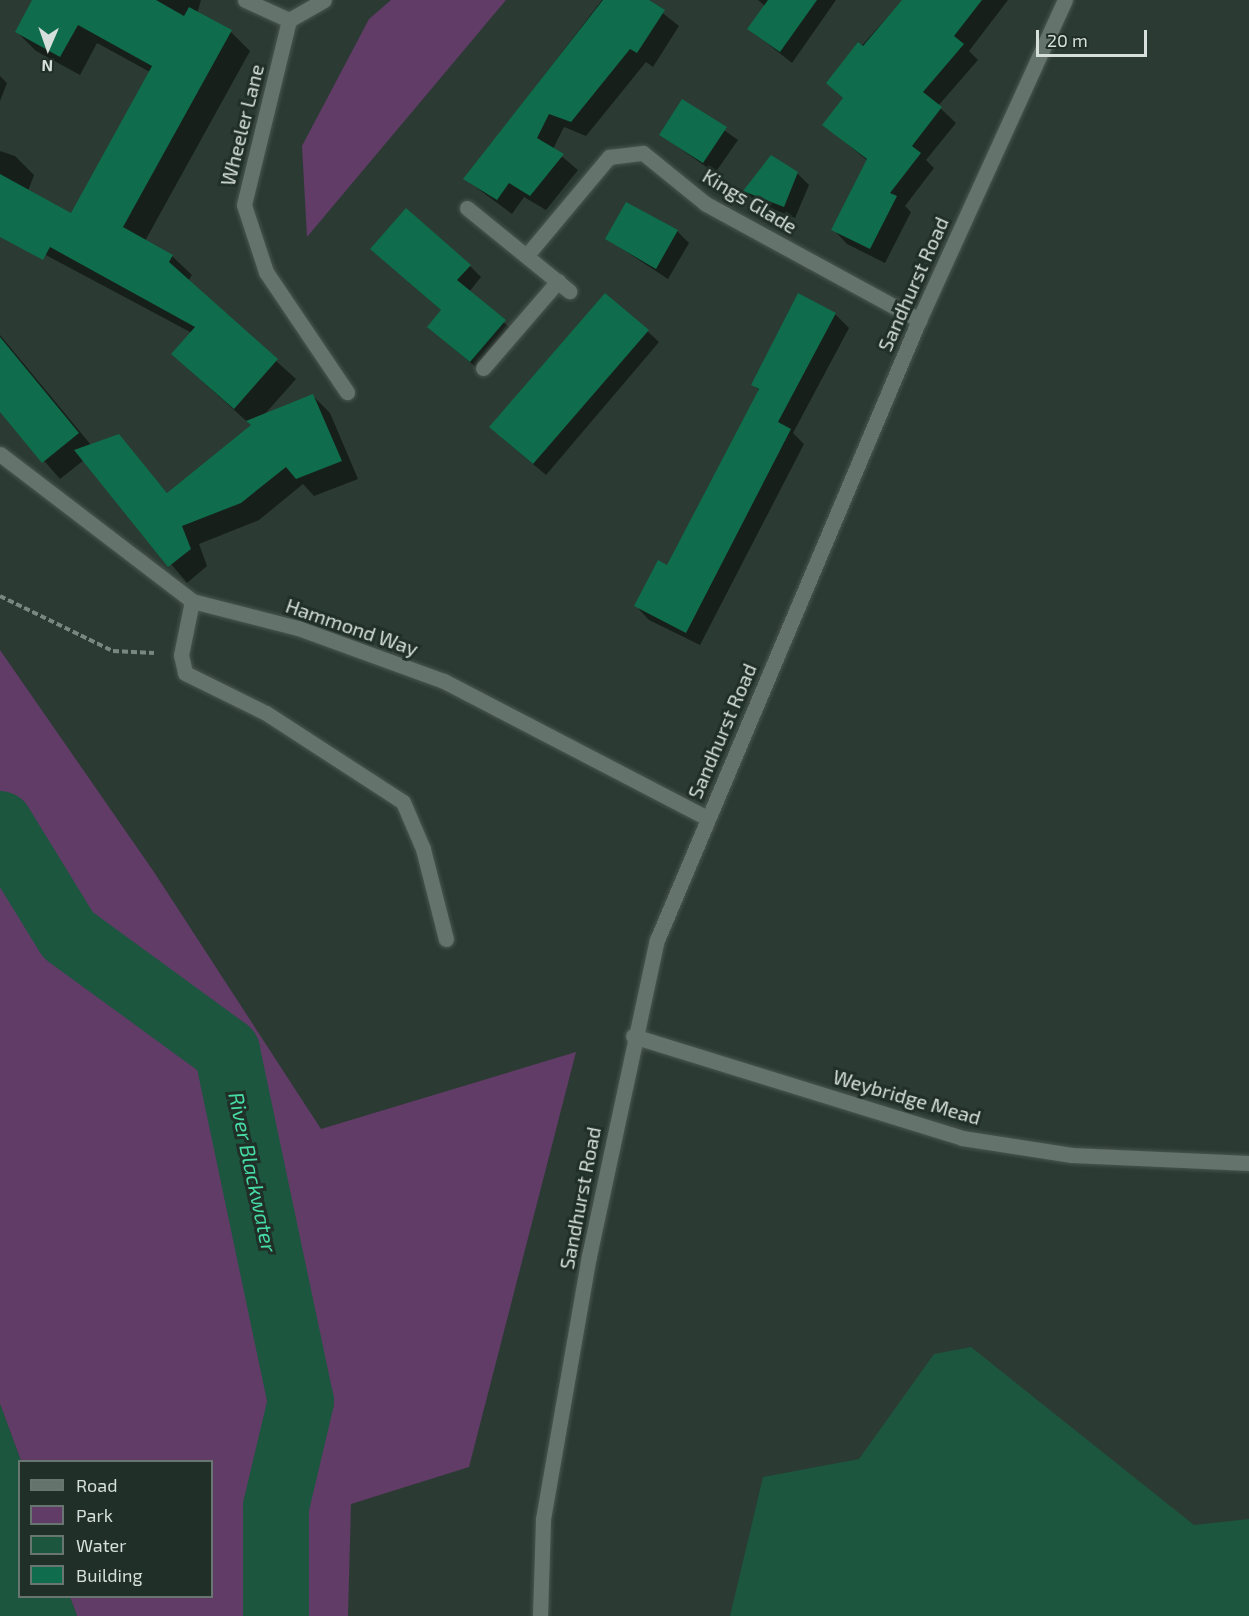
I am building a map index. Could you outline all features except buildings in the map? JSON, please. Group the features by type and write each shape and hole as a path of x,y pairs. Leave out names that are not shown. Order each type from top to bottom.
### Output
{"street":[{"path":"245,0 289,20 324,0"},
{"name":"Sandhurst Road","path":"540,1616 543,1519 633,1036 657,940 918,321 1065,0"},
{"name":"Wheeler Lane","path":"289,20 244,205 266,272 347,392"},
{"name":"Kings Glade","path":"527,255 609,157 643,153 706,204 918,321"},
{"path":"467,208 563,286 483,368"},
{"name":"Hammond Way","path":"0,454 192,601 297,628 444,681 707,818"},
{"path":"192,601 182,655 186,674 266,713 403,802 423,849 446,939"},
{"name":"Weybridge Mead","path":"633,1036 962,1138 1072,1155 1249,1163"}],"path":[{"path":"0,596 113,651 182,655"}],"green space":[{"path":"391,0 506,0 307,237 302,146 369,19"},
{"path":"0,650 154,872 321,1129 576,1052 469,1467 351,1504 348,1616 77,1616 70,1598 213,1598 213,1460 21,1460 0,1404"}],"water":[{"path":"971,1347 1194,1525 1249,1519 1249,1616 730,1616 763,1477 859,1459 934,1354"},
{"path":"0,1404 21,1460 18,1460 18,1598 70,1598 77,1616 0,1616"}],"waterway":[{"name":"River Blackwater","path":"0,824 68,935 227,1051 301,1401 276,1507 276,1616"}]}
